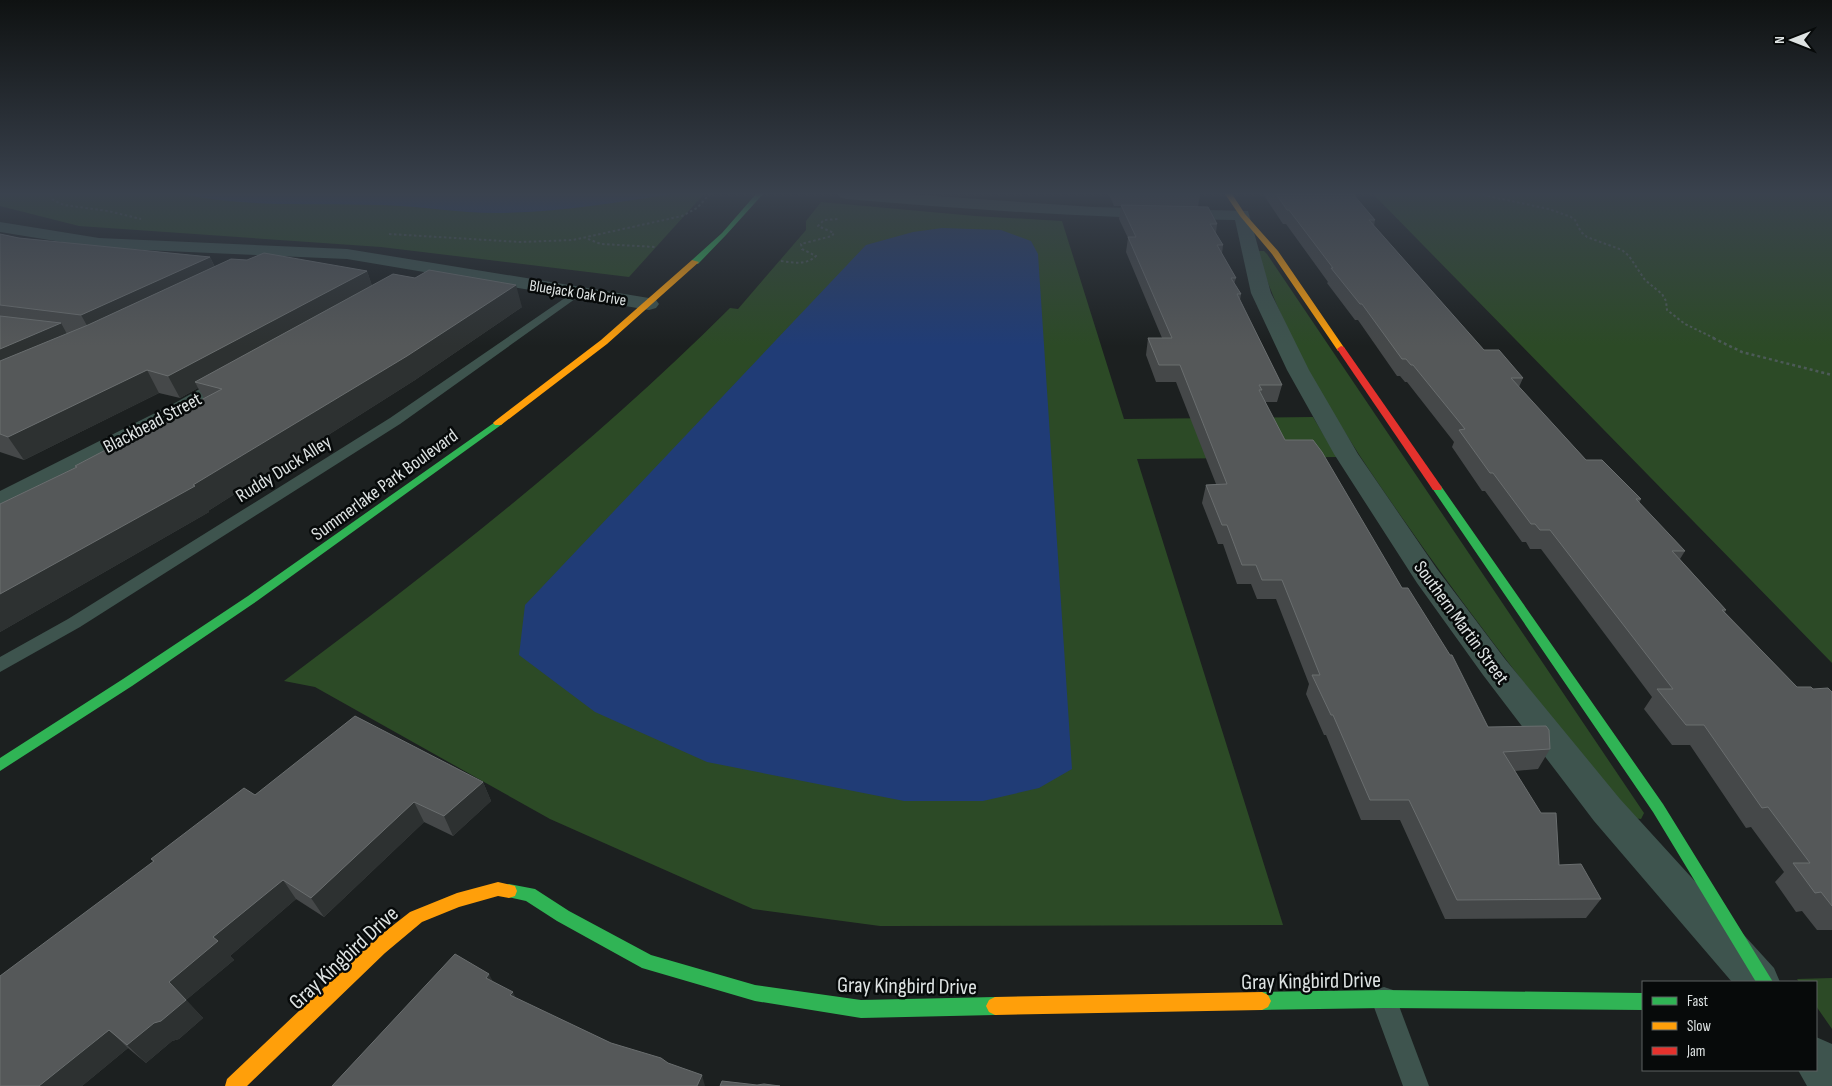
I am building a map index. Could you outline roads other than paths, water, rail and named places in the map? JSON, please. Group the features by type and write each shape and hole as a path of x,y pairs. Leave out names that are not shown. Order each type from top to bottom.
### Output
{"street":[{"name":"Bluejack Oak Drive","path":"136,245 346,254 649,304"},
{"name":"Summerlake Park Boulevard","path":"0,765 109,697 371,516 529,402 649,304 713,245"},
{"name":"Southern Martin Street","path":"1247,245 1261,293 1298,370 1346,454 1426,576 1494,667 1607,810 1758,981"},
{"path":"1268,245 1652,800 1764,981"},
{"path":"402,285 434,268"},
{"name":"Blackbead Street","path":"0,501 181,409 257,366"},
{"name":"Gray Kingbird Drive","path":"234,1086 379,947 416,917 457,900 498,889 530,894 563,916 648,962 755,993 861,1009 1384,999 1642,1002"},
{"path":"1817,1060 1832,1083"}],"lane":[{"path":"266,260 288,250"},
{"name":"Ruddy Duck Alley","path":"0,666 83,618 395,421 578,292"},
{"path":"1384,999 1416,1086"}],"water":[{"path":"866,245 1033,245 1038,254 1072,769 1039,788 983,801 904,801 707,762 595,712 519,655 525,605"}]}
